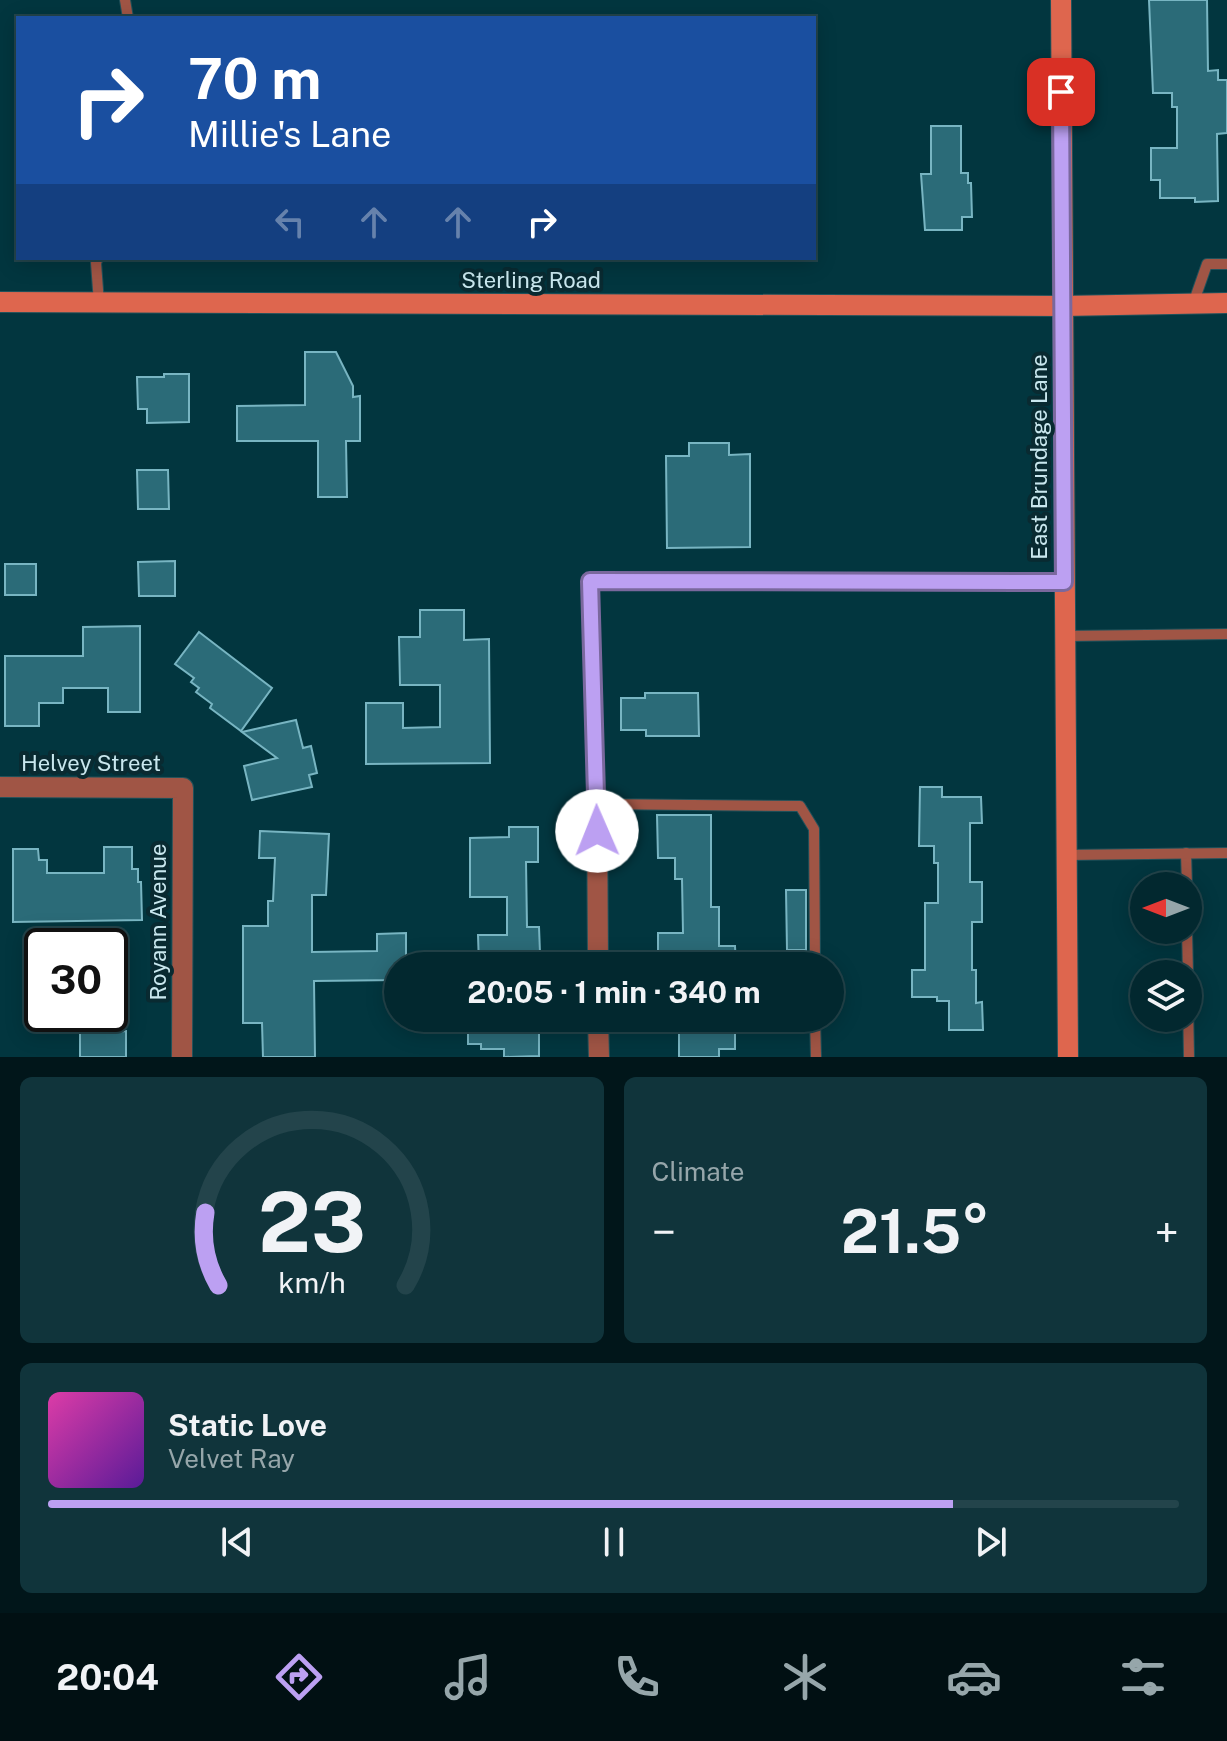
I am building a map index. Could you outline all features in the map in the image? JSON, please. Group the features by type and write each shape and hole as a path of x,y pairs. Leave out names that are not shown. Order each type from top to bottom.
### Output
{"street":[{"name":"East Brundage Lane","path":"1061,0 1068,1057"},
{"name":"Sterling Road","path":"0,302 1062,306 1227,303"},
{"name":"Helvey Street","path":"0,787 183,788"},
{"name":"Royann Avenue","path":"182,1057 183,788"},
{"path":"597,804 598,952"},
{"path":"598,1032 599,1057"}],"lane":[{"path":"97,260 99,303"},
{"path":"1193,304 1207,264 1227,264"},
{"path":"815,952 814,829 800,806 597,804 590,581 1064,582"},
{"path":"1065,636 1227,634"},
{"path":"1186,853 1187,872"},
{"path":"1066,855 1227,853"},
{"path":"815,1032 816,1057"},
{"path":"1189,1032 1189,1057"}],"building":[{"path":"1149,0 1207,0 1208,71 1218,70 1218,80 1227,80 1227,133 1217,134 1218,201 1160,198 1160,180 1151,180 1151,148 1177,148 1177,107 1172,107 1172,93 1153,93"},
{"path":"931,126 961,126 961,173 968,173 968,183 971,183 972,217 962,217 962,230 925,230 921,174 931,174"},
{"path":"305,352 336,352 353,386 353,397 360,396 360,441 346,441 347,497 318,497 318,441 237,441 237,406 305,405"},
{"path":"164,374 189,374 189,422 147,423 147,409 138,409 137,377 164,377"},
{"path":"689,443 729,443 729,455 750,454 750,547 667,548 666,456 689,456"},
{"path":"137,470 168,470 169,509 138,509"},
{"path":"175,561 175,596 139,596 138,562"},
{"path":"5,564 36,564 36,595 5,595"},
{"path":"420,610 464,610 464,640 489,639 490,763 366,764 366,703 403,703 403,728 440,727 440,685 400,685 399,637 420,637"},
{"path":"140,626 140,712 108,712 108,688 63,688 63,703 39,703 39,726 5,726 5,656 83,656 83,627"},
{"path":"199,632 272,688 241,731 210,708 212,704 196,692 199,688 191,682 194,678 175,664"},
{"path":"645,693 698,693 699,736 646,736 646,730 621,730 621,698 645,698"},
{"path":"296,720 303,748 311,746 317,773 309,775 312,787 252,800 244,766 277,758 242,732"},
{"path":"920,787 942,787 942,797 981,797 982,823 970,823 970,882 982,882 982,922 972,922 972,970 976,970 976,1003 982,1002 983,1030 949,1030 949,1001 937,1001 937,997 912,997 912,970 925,970 925,903 938,903 938,863 934,863 934,846 919,846"},
{"path":"657,815 711,815 711,907 719,907 719,946 735,946 735,952 658,952 658,933 683,933 682,879 675,879 675,858 658,858"},
{"path":"509,827 538,827 538,862 526,862 527,927 539,927 540,952 479,952 478,935 507,935 507,897 470,897 470,838 509,837"},
{"path":"260,831 329,834 326,895 312,895 312,952 377,951 377,934 406,933 406,952 384,952 384,980 314,981 315,1057 263,1057 262,1023 243,1023 243,926 268,926 268,901 273,901 275,858 259,858"},
{"path":"104,847 132,847 132,869 138,869 138,882 141,882 142,920 13,922 13,849 38,849 39,860 47,860 47,873 104,873"},
{"path":"786,890 806,890 806,950 787,950"},
{"path":"80,1032 126,1032 126,1057 80,1057"},
{"path":"468,1032 539,1032 539,1056 504,1057 504,1049 481,1049 481,1044 468,1044"},
{"path":"679,1032 735,1032 735,1049 719,1049 719,1057 679,1057"}],"route":[{"path":"597,831 590,581 1064,582 1061,92"}]}
